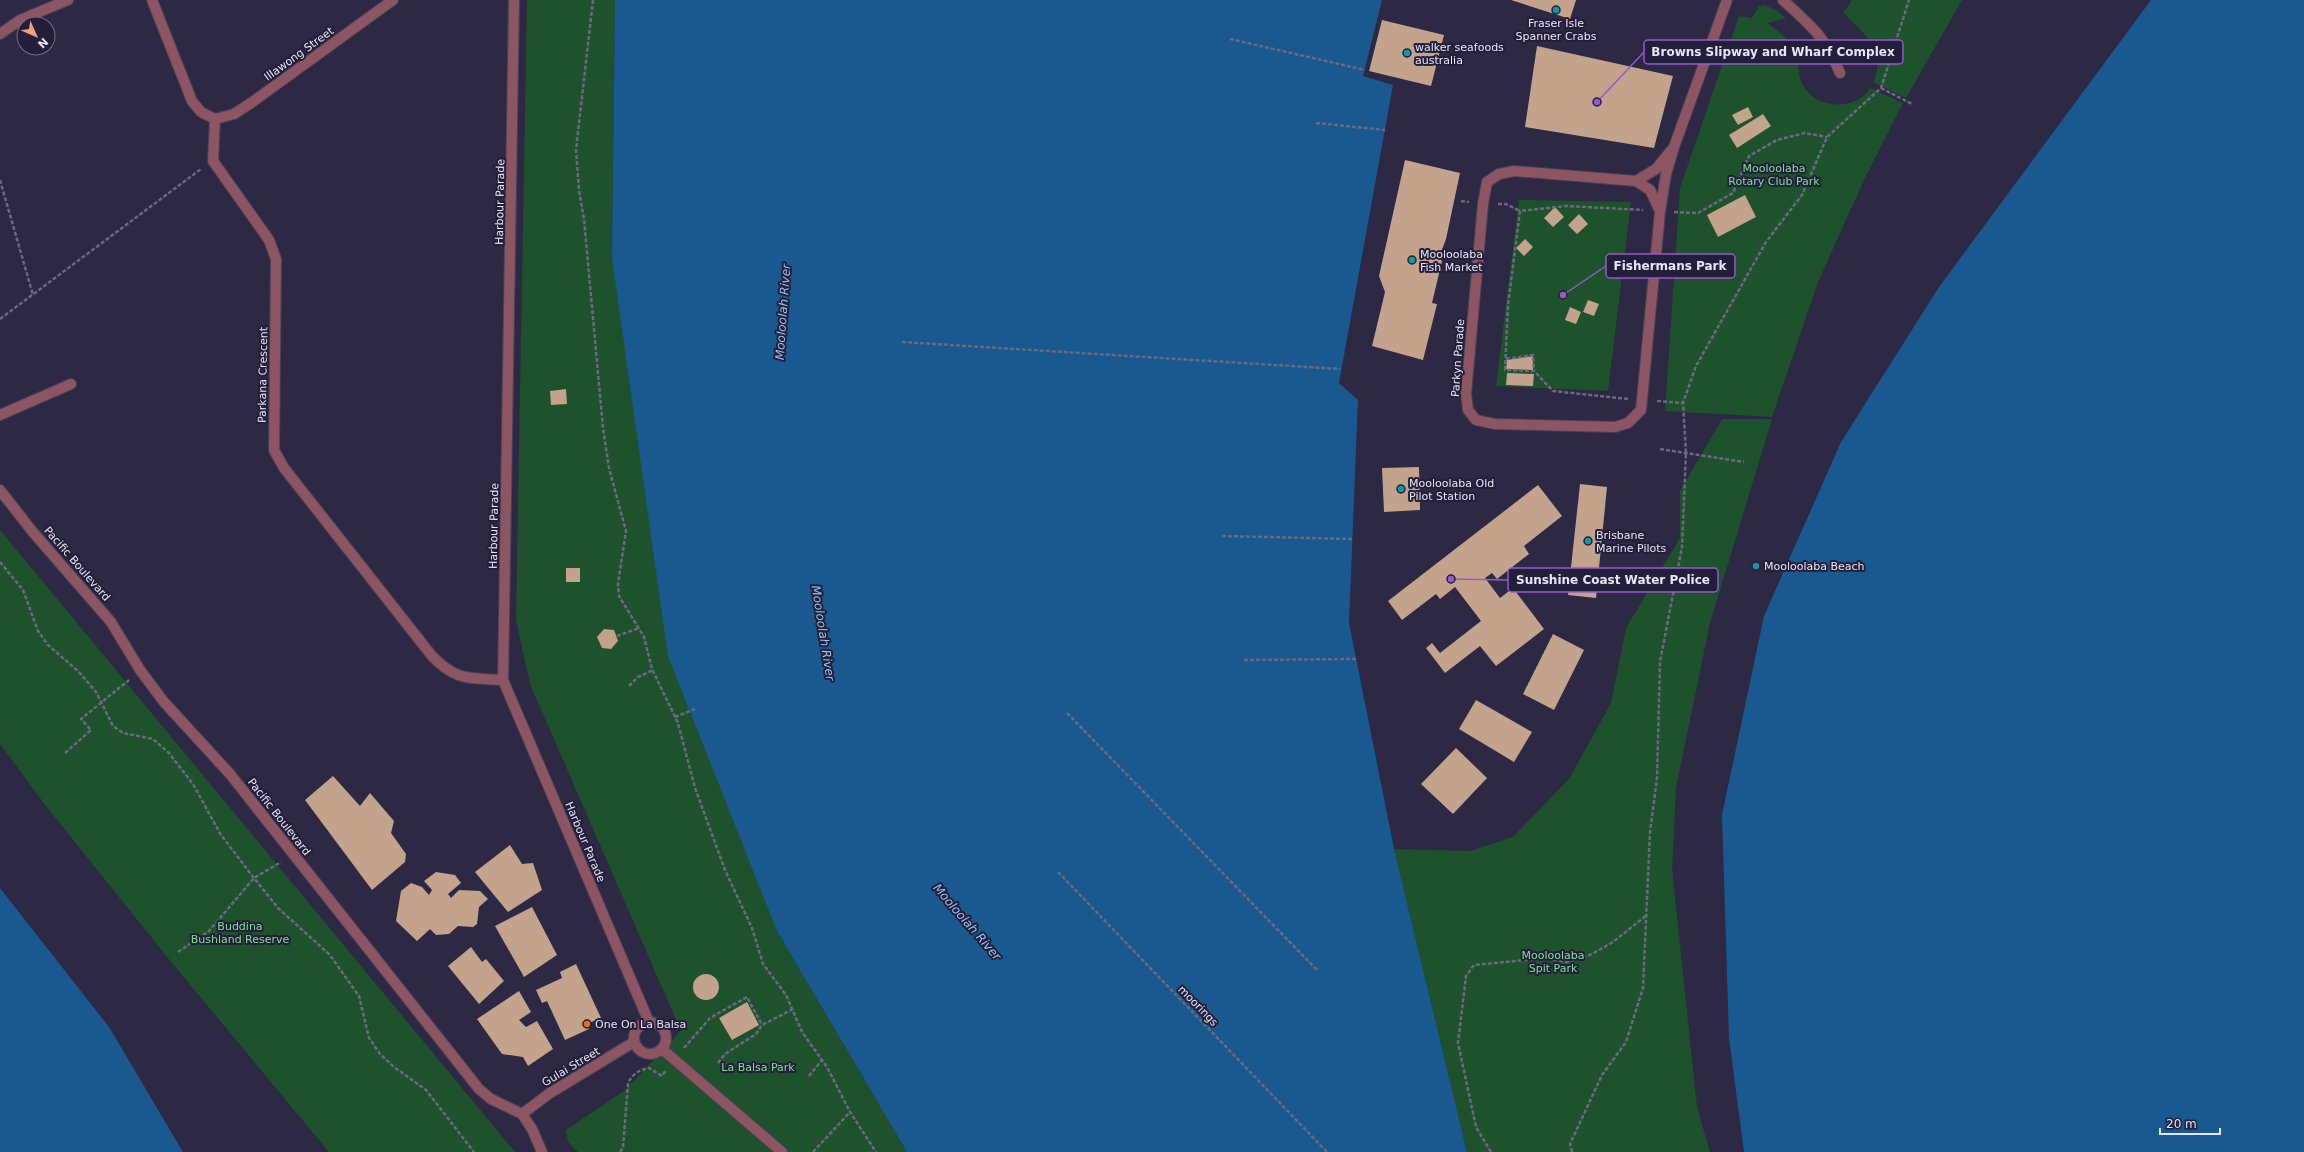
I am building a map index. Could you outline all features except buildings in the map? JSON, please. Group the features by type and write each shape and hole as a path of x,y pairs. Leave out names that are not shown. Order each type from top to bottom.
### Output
{"street":[{"path":"0,34 20,20 68,0"},
{"path":"152,0 192,101 201,112 214,119 213,161"},
{"name":"Illawong Street","path":"214,119 234,114 251,103 393,0"},
{"name":"Harbour Parade","path":"514,0 503,680 648,1022"},
{"name":"Parkyn Parade","path":"1674,147 1656,169 1636,181 1514,171 1499,174 1487,182 1482,212 1466,402 1472,416 1476,420 1486,423 1615,427 1632,421 1641,410 1660,212 1674,147 1727,0"},
{"path":"1783,0 1820,34 1828,45 1840,73"},
{"name":"Parkana Crescent","path":"213,161 269,240 276,259 274,450 284,468 432,656 445,669 461,677 503,680"},
{"path":"1636,181 1644,185 1654,196 1660,212"},
{"path":"0,415 71,384"},
{"name":"Pacific Boulevard","path":"0,490 32,531 110,622 140,670 188,729 230,774 479,1089 491,1099 522,1114"},
{"path":"643,1023 657,1023 665,1032 666,1041 662,1049 654,1054 648,1054 640,1050 634,1042 636,1029 643,1023"},
{"name":"Gulai Street","path":"522,1114 550,1093 634,1042"},
{"path":"662,1049 782,1152"},
{"path":"522,1114 532,1130 542,1152"}],"path":[{"path":"593,0 576,150 579,191 584,219 603,428 609,468 626,531 618,584 619,596 644,638 653,670 675,718 695,788 725,870 752,928 763,964 786,995 802,1032 822,1060 850,1112 876,1152"},
{"path":"1572,1152 1570,1144 1602,1075 1626,1042 1643,988 1650,832 1657,778 1660,662 1682,547 1686,452 1683,403 1696,366 1766,242 1802,195 1827,137 1881,88 1909,0"},
{"path":"1230,39 1365,70"},
{"path":"1881,88 1912,104"},
{"path":"1316,123 1385,130"},
{"path":"1534,371 1505,370 1508,305 1520,211 1566,206 1698,213 1733,193 1749,156 1776,140 1805,133 1827,137"},
{"path":"0,319 213,161"},
{"path":"0,180 33,295"},
{"path":"902,342 1340,369"},
{"path":"1506,359 1533,355 1534,371 1553,392 1683,403"},
{"path":"1660,449 1686,452 1715,459 1744,462"},
{"path":"1222,536 1352,540"},
{"path":"0,562 23,590 38,631 48,645 79,672 96,692 113,726 123,732 154,739 169,753 192,784 221,835 254,878 278,908 330,955 359,996 369,1038 380,1054 394,1067 426,1090 474,1152"},
{"path":"617,636 639,628"},
{"path":"1244,660 1357,659"},
{"path":"65,753 90,730 81,719 140,670"},
{"path":"629,686 638,677 653,670"},
{"path":"675,718 695,709"},
{"path":"1067,713 1317,970"},
{"path":"178,952 209,930 254,878 294,854"},
{"name":"moorings","path":"1058,872 1327,1152"},
{"path":"1491,1152 1476,1127 1458,1043 1466,976 1474,965 1546,958 1567,962 1590,955 1613,942 1646,915"},
{"path":"718,1063 725,1054 756,1034 762,1025 793,1009"},
{"path":"809,1076 822,1060"},
{"path":"813,1152 850,1112"}],"green space":[{"name":"La Balsa Park","path":"527,0 615,0 612,258 777,931 907,1152 578,1152 568,1142 566,1130 624,1091 681,1031 530,684 516,620"},
{"path":"1852,0 1962,0 1906,98 1873,82 1877,71 1875,52 1865,35 1843,13"},
{"name":"Mooloolaba Rotary Club Park","path":"1765,5 1777,11 1786,18 1768,23 1793,46 1800,78 1806,90 1812,96 1829,104 1848,103 1857,100 1870,88 1903,103 1864,180 1818,282 1772,417 1665,411 1680,188 1739,16 1752,18 1759,6"},
{"path":"1519,200 1631,202 1608,391 1496,386"},
{"name":"Mooloolaba Spit Park","path":"1722,419 1772,419 1710,623 1676,788 1672,869 1697,1107 1710,1152 1467,1152 1394,849 1470,851 1513,837 1569,779 1611,703 1626,628 1680,538 1680,491"},
{"name":"Buddina Bushland Reserve","path":"0,530 515,1152 329,1152 172,963 46,806 0,744"}],"water":[{"name":"Mooloolah River","path":"615,0 1382,0 1363,76 1393,85 1339,383 1358,400 1349,623 1394,849 1467,1152 907,1152 777,931 668,656 612,258"},
{"path":"2151,0 2304,0 2304,1152 1744,1152 1729,1038 1722,815 1764,616 1841,442 1939,287"},
{"path":"0,888 109,1027 183,1152 0,1152"}],"place":[{"name":"Fraser Isle Spanner Crabs","path":"1556,10"},
{"name":"walker seafoods australia","path":"1407,53"},
{"name":"Browns Slipway and Wharf Complex","path":"1597,102"},
{"name":"Mooloolaba Fish Market","path":"1412,260"},
{"name":"Fishermans Park","path":"1563,295"},
{"name":"Mooloolaba Old Pilot Station","path":"1401,489"},
{"name":"Brisbane Marine Pilots","path":"1588,541"},
{"name":"Mooloolaba Beach","path":"1756,566"},
{"name":"Sunshine Coast Water Police","path":"1451,579"},
{"name":"One On La Balsa","path":"587,1024"}]}
